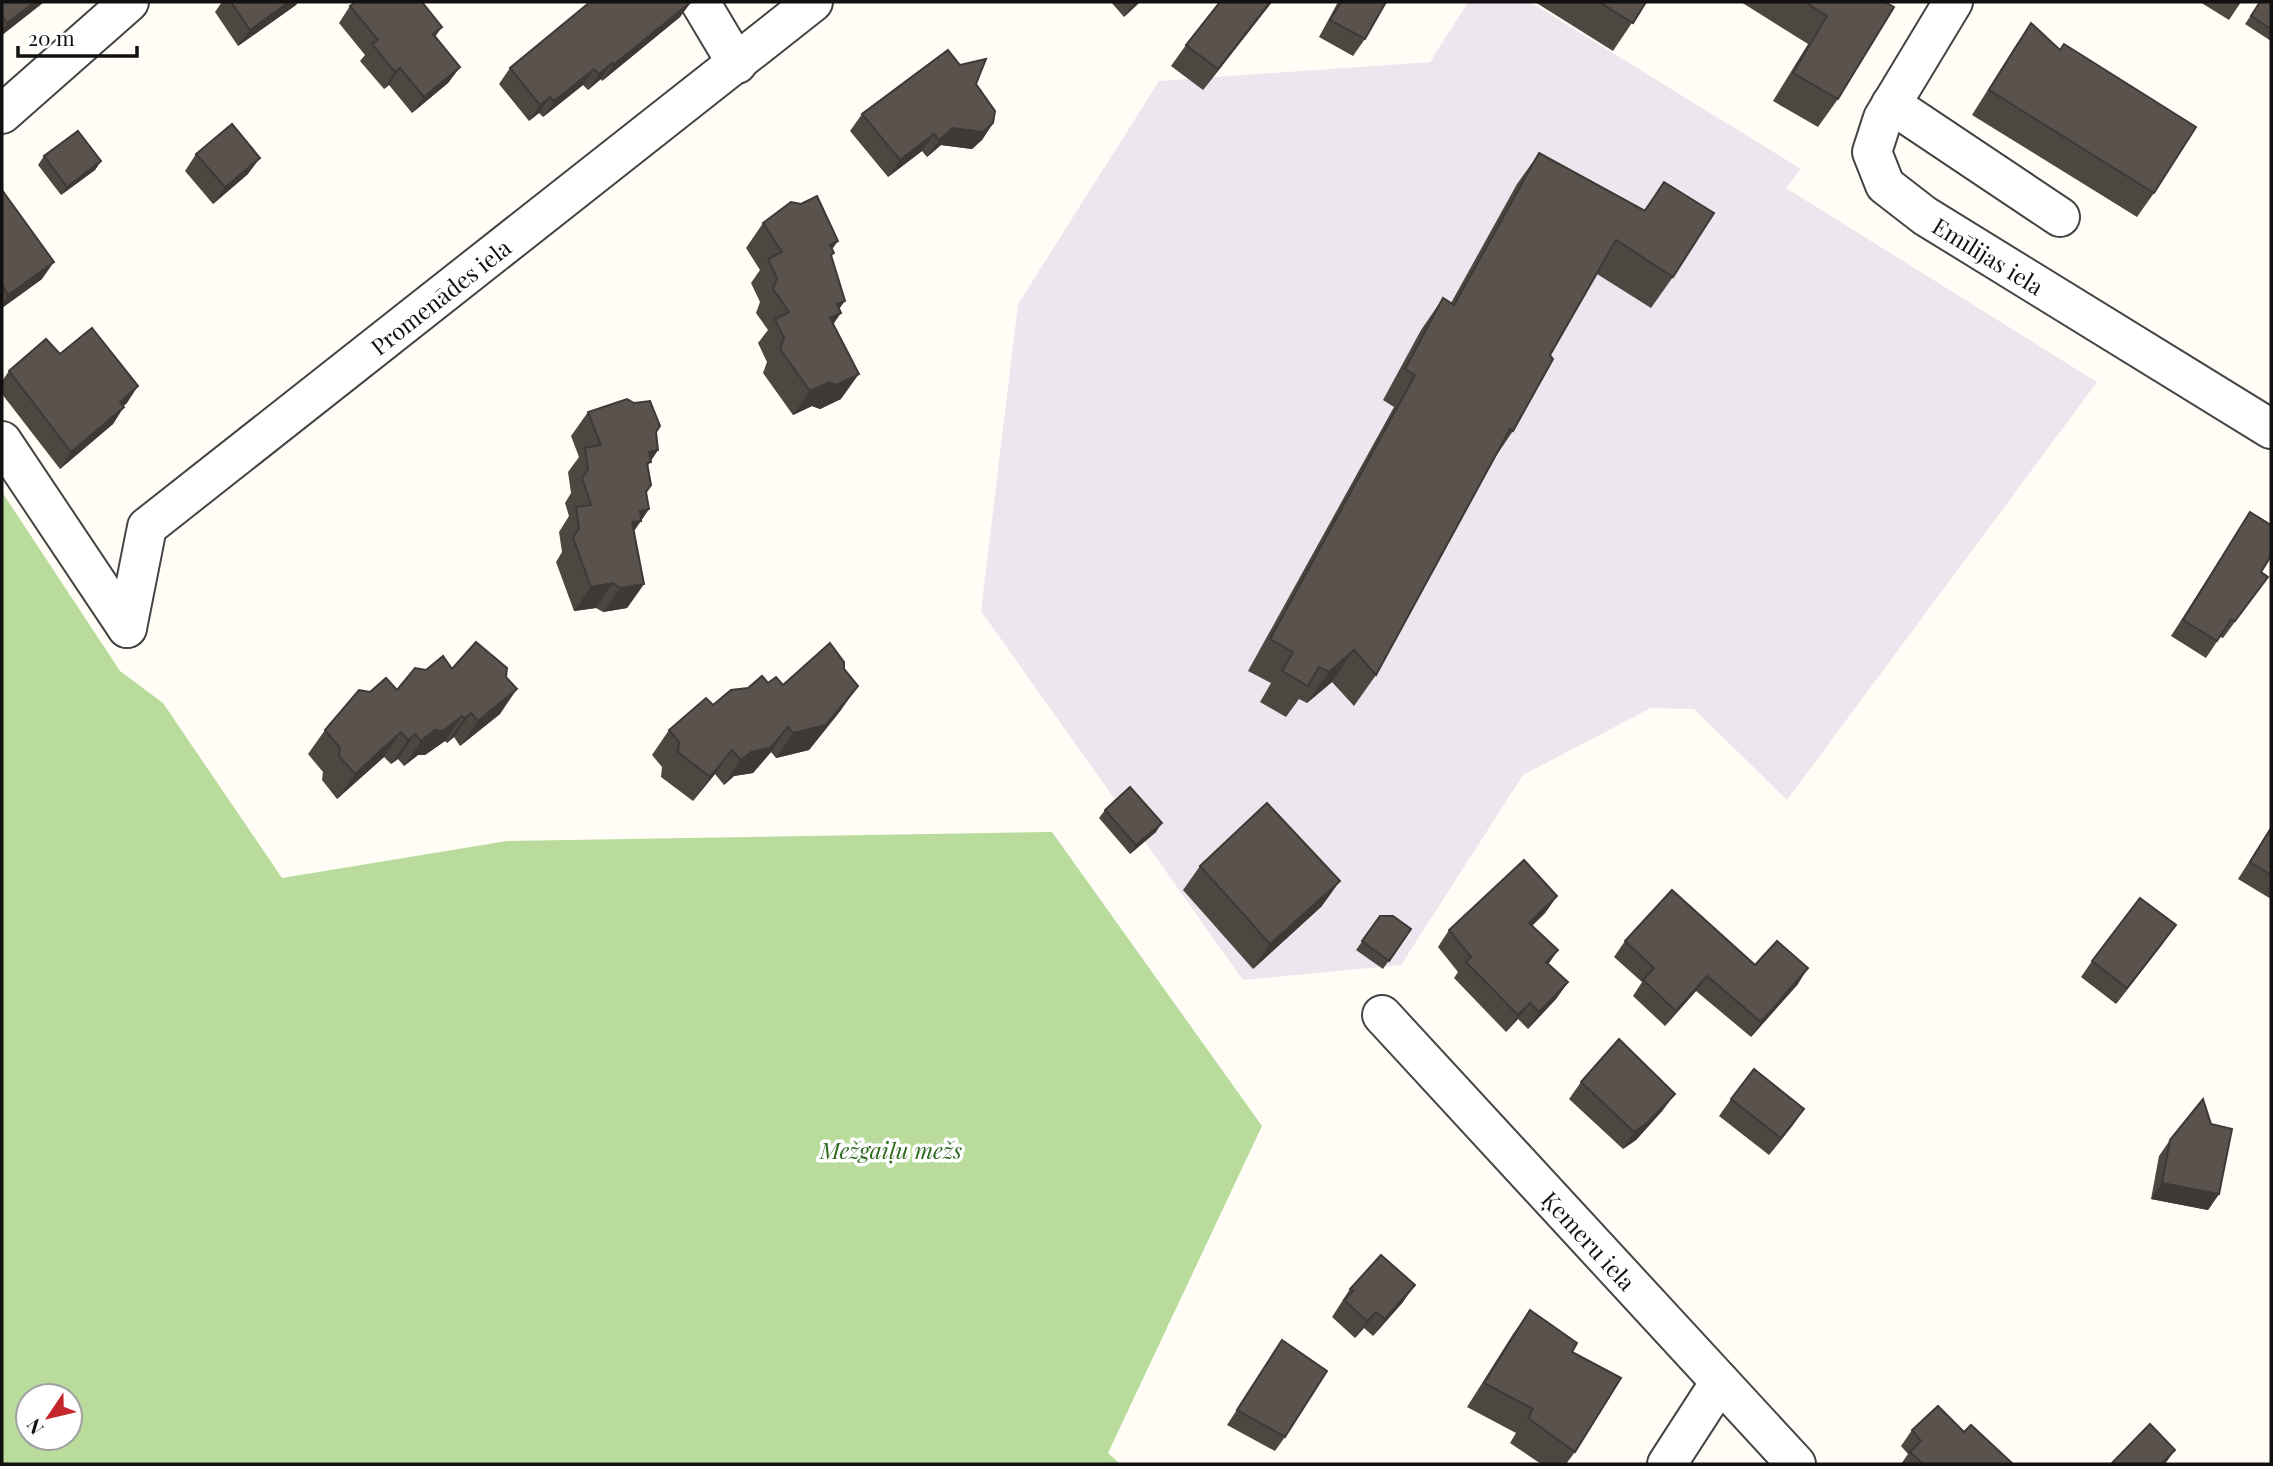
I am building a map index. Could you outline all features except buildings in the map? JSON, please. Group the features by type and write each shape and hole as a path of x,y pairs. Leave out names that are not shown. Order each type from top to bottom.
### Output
{"street":[{"path":"2,114 129,2"},
{"path":"700,2 737,64"},
{"name":"Promenādes iela","path":"2,442 127,628 147,527 813,2"},
{"name":"Emīlijas iela","path":"1953,2 1883,118 1872,152 1885,185 1925,216 2271,429"},
{"path":"1891,104 2060,216"},
{"name":"Ķemeru iela","path":"1382,1015 1796,1464"},
{"path":"1667,1464 1720,1382"}],"shaded area":[{"path":"1468,2 1530,2 1801,169 1786,188 2097,382 1787,800 1694,709 1651,708 1523,775 1401,965 1243,980 981,611 1018,304 1159,81 1430,62"}],"green space":[{"name":"Mežgaiļu mežs","path":"2,492 120,671 163,703 282,878 507,841 1052,832 1262,1126 1108,1453 1120,1464 2,1464"}]}
